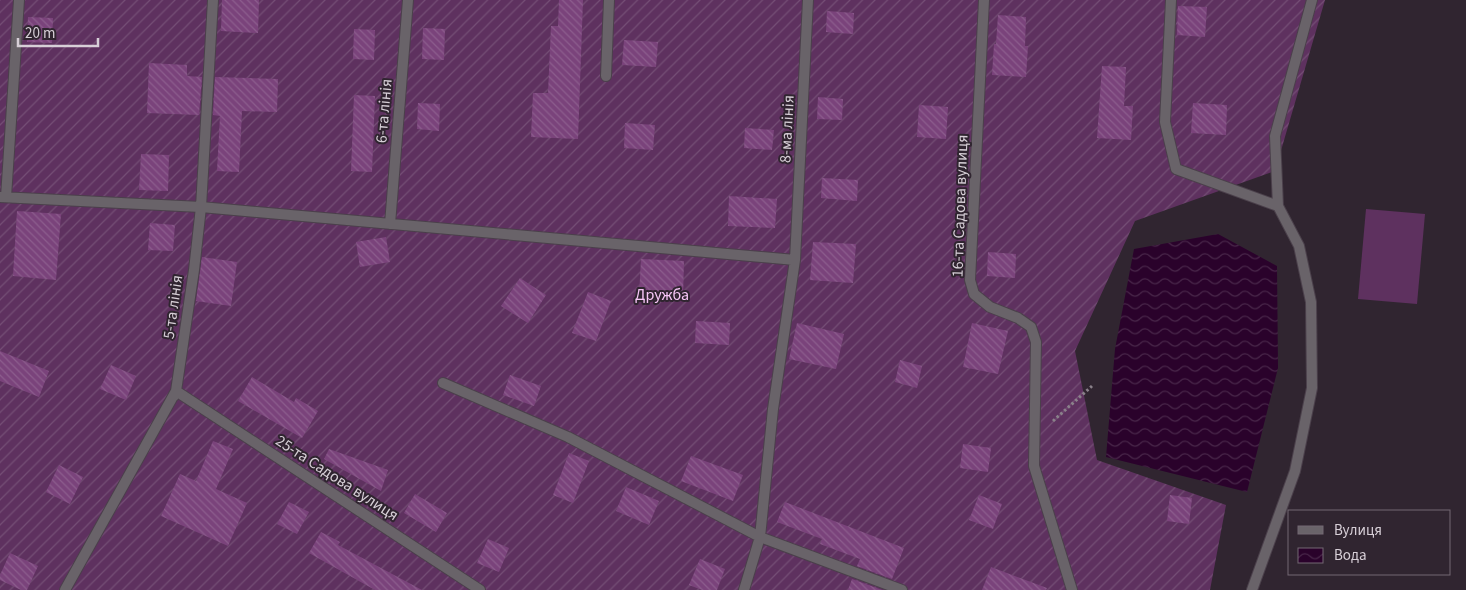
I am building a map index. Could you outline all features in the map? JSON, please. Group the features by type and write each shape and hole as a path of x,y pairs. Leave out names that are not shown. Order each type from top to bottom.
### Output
{"street":[{"path":"19,0 3,197 201,207 795,260"},
{"name":"5-та лінія","path":"176,391 194,270 201,207 214,0"},
{"name":"6-та лінія","path":"390,224 408,0"},
{"path":"606,76 608,0"},
{"name":"8-ма лінія","path":"744,590 760,537 773,409 795,260 808,0"},
{"name":"16-та Садова вулиця","path":"984,0 970,280 974,294 990,307 1018,318 1031,327 1036,342 1034,466 1072,590"},
{"path":"1171,0 1165,122 1176,169 1278,206"},
{"path":"1252,590 1295,471 1312,388 1311,302 1299,246 1278,206 1275,136 1312,0"},
{"path":"443,383 568,437 760,537 902,590"},
{"path":"64,590 176,391"},
{"name":"25-та Садова вулиця","path":"176,391 480,590"}],"path":[{"path":"1034,438 1092,386"}],"green space":[{"name":"Дружба","path":"0,0 1325,0 1275,171 1135,221 1075,351 1097,460 1226,505 1210,590 0,590"},
{"path":"1366,209 1425,214 1417,304 1358,299"}],"water":[{"path":"1218,234 1277,266 1278,368 1247,492 1106,457 1115,349 1134,249"}],"building":[{"path":"222,0 259,0 258,33 221,31"},
{"path":"559,0 583,0 578,139 531,137 533,93 548,93 551,26 558,26"},
{"path":"1178,6 1207,7 1205,37 1177,35"},
{"path":"827,11 854,13 853,34 826,32"},
{"path":"998,15 1026,17 1025,46 1028,46 1026,77 992,75"},
{"path":"28,17 53,18 52,43 27,42"},
{"path":"423,28 445,29 444,60 422,59"},
{"path":"354,29 375,30 374,60 353,59"},
{"path":"624,40 658,42 656,67 622,65"},
{"path":"149,63 187,65 187,76 202,77 199,115 147,113"},
{"path":"1102,66 1126,67 1124,106 1133,106 1131,140 1097,138"},
{"path":"215,77 278,79 277,112 242,111 239,172 217,171 220,116 213,115"},
{"path":"354,95 375,96 372,172 351,171"},
{"path":"818,97 843,99 842,120 817,119"},
{"path":"418,103 440,104 439,131 417,129"},
{"path":"1193,103 1227,105 1226,135 1191,133"},
{"path":"919,105 948,107 946,139 917,137"},
{"path":"625,123 655,125 653,150 624,148"},
{"path":"745,128 774,130 772,150 744,148"},
{"path":"141,154 169,155 168,191 139,190"},
{"path":"822,178 858,180 857,201 821,198"},
{"path":"729,196 777,199 775,228 728,226"},
{"path":"17,211 61,214 56,280 13,276"},
{"path":"150,223 175,225 173,251 148,250"},
{"path":"386,237 390,262 360,267 356,242"},
{"path":"813,242 856,244 853,283 810,280"},
{"path":"988,252 1016,254 1015,278 987,276"},
{"path":"202,257 237,262 231,306 196,301"},
{"path":"641,259 684,261 683,298 639,296"},
{"path":"520,278 546,295 528,323 501,306"},
{"path":"588,292 611,301 596,341 572,333"},
{"path":"696,321 730,323 729,345 695,343"},
{"path":"797,323 844,334 836,369 789,359"},
{"path":"972,323 1008,331 998,374 963,367"},
{"path":"0,351 49,371 39,397 0,381"},
{"path":"900,360 922,366 917,388 895,382"},
{"path":"111,365 136,376 126,400 100,389"},
{"path":"510,375 541,386 534,406 503,395"},
{"path":"252,377 294,402 296,398 318,411 302,438 238,401"},
{"path":"213,441 233,449 216,489 247,503 228,546 161,516 180,474 196,481"},
{"path":"963,444 991,448 988,472 960,468"},
{"path":"329,449 388,470 381,491 324,459"},
{"path":"569,453 589,461 573,503 553,495"},
{"path":"691,456 743,475 733,501 681,481"},
{"path":"59,465 83,477 70,504 46,492"},
{"path":"626,487 659,501 649,525 616,511"},
{"path":"415,494 447,513 436,532 404,513"},
{"path":"979,495 1002,504 993,529 969,520"},
{"path":"1170,495 1192,498 1189,524 1167,521"},
{"path":"289,502 309,512 297,534 277,524"},
{"path":"785,502 904,548 892,579 857,566 860,559 820,544 822,539 777,522"},
{"path":"321,532 340,542 338,545 422,590 375,590 309,553"},
{"path":"488,539 509,548 499,572 477,563"},
{"path":"10,553 38,566 27,590 21,590 0,580 0,575"},
{"path":"700,559 725,569 717,590 702,590 689,585"},
{"path":"991,567 1047,588 1046,590 982,590"},
{"path":"852,579 882,590 848,590"}]}
